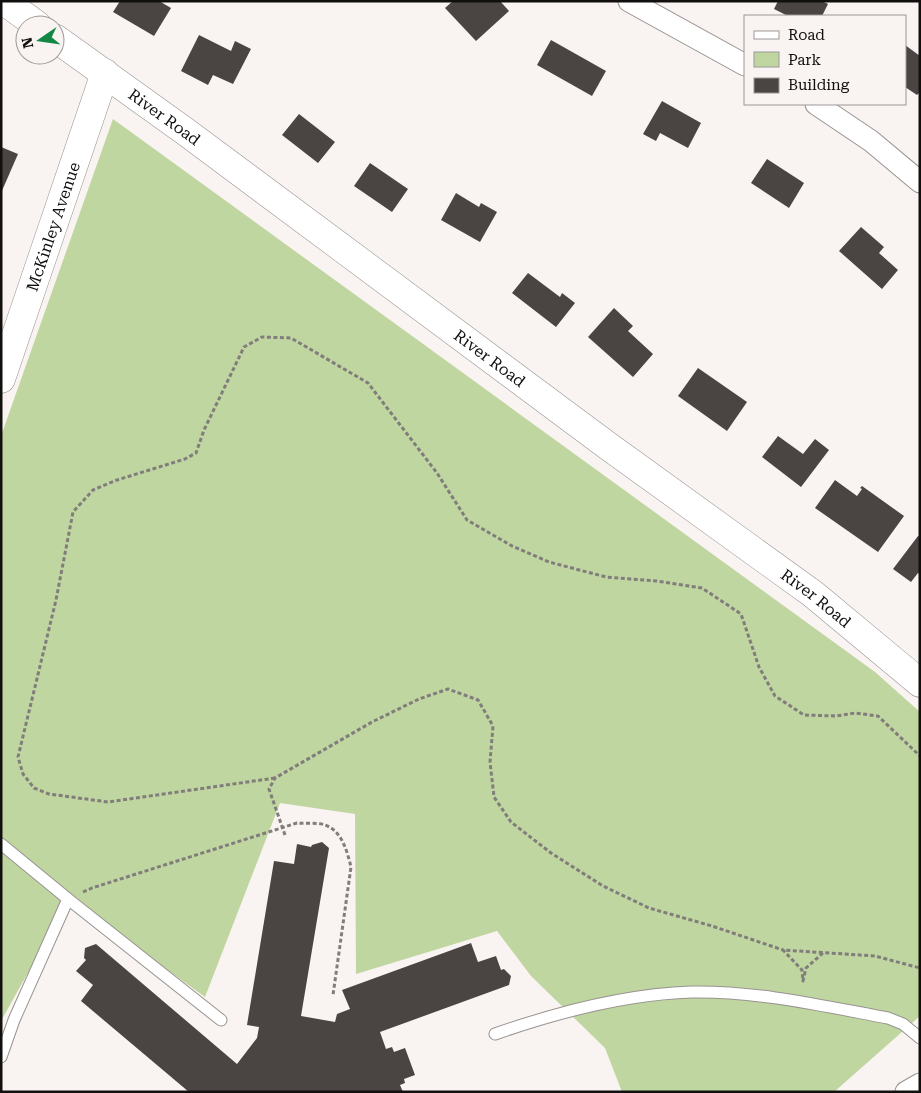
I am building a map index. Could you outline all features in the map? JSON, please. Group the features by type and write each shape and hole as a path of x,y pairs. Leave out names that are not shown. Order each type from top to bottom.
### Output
{"street":[{"path":"4,1 23,15"},
{"path":"629,1 744,64"},
{"name":"River Road","path":"65,45 186,132 600,440 813,594 920,683"},
{"name":"McKinley Avenue","path":"1,378 105,73"},
{"path":"817,105 871,141 920,182"},
{"path":"906,1092 920,1084"}],"lane":[{"path":"1,844 221,1020"},
{"path":"1,1057 14,1020 68,899"},
{"path":"495,1034 562,1013 652,996 692,992 783,999 888,1018 902,1024 920,1038"}],"path":[{"path":"920,756 878,716 855,713 836,716 804,715 775,696 759,667 741,614 702,588 657,581 606,577 549,562 512,546 467,520 437,473 368,383 291,338 262,337 244,348 204,430 196,453 185,459 117,480 93,490 73,512 56,600 18,757 23,774 34,788 49,794 108,802 275,778 372,722 419,699 448,689 478,700 493,726 490,762 494,798 511,822 551,853 603,886 649,908 712,926 783,950 875,956 920,968"},
{"path":"275,778 269,789 284,836"},
{"path":"68,899 92,888 297,823 325,825 338,832 347,851 351,866 333,994"},
{"path":"783,950 802,970 803,981 806,968 823,953"}],"green space":[{"path":"113,119 875,672 920,712 920,1016 834,1092 622,1092 605,1048 531,976 497,931 356,974 355,814 280,803 205,997 69,899 1,1021 1,436"}],"building":[{"path":"120,1 159,1 171,8 154,36 113,12"},
{"path":"453,1 500,1 509,11 476,41 445,8"},
{"path":"778,1 822,1 828,4 822,15 786,15 774,9"},
{"path":"199,35 231,51 235,41 251,49 233,84 213,75 208,85 181,71"},
{"path":"551,40 606,71 592,96 537,65"},
{"path":"906,46 920,56 920,92 917,95 906,88"},
{"path":"662,101 701,123 688,148 660,133 656,141 643,134"},
{"path":"299,114 335,142 318,163 282,135"},
{"path":"1,147 18,154 1,193"},
{"path":"767,159 804,183 789,208 751,183"},
{"path":"370,163 408,189 392,212 354,186"},
{"path":"456,193 479,207 481,203 497,212 480,242 441,220"},
{"path":"861,227 884,247 879,253 898,270 882,289 839,251"},
{"path":"528,273 560,297 562,293 575,303 556,327 512,293"},
{"path":"614,308 633,326 628,331 653,354 633,377 588,337"},
{"path":"698,368 747,402 727,431 678,396"},
{"path":"778,436 803,454 815,439 829,450 801,487 762,457"},
{"path":"835,480 857,496 862,486 904,516 878,552 815,508"},
{"path":"918,536 920,537 920,574 918,573 911,582 893,569"},
{"path":"322,842 329,848 301,1016 335,1022 337,1014 350,1009 342,990 471,943 478,962 496,956 501,970 504,969 511,976 509,985 380,1032 386,1049 392,1047 394,1052 405,1048 415,1075 404,1079 405,1083 400,1085 403,1092 189,1092 81,1001 93,985 76,971 86,960 84,958 85,948 96,944 237,1064 257,1038 259,1027 247,1025 274,861 294,864 297,844 311,847"}]}
